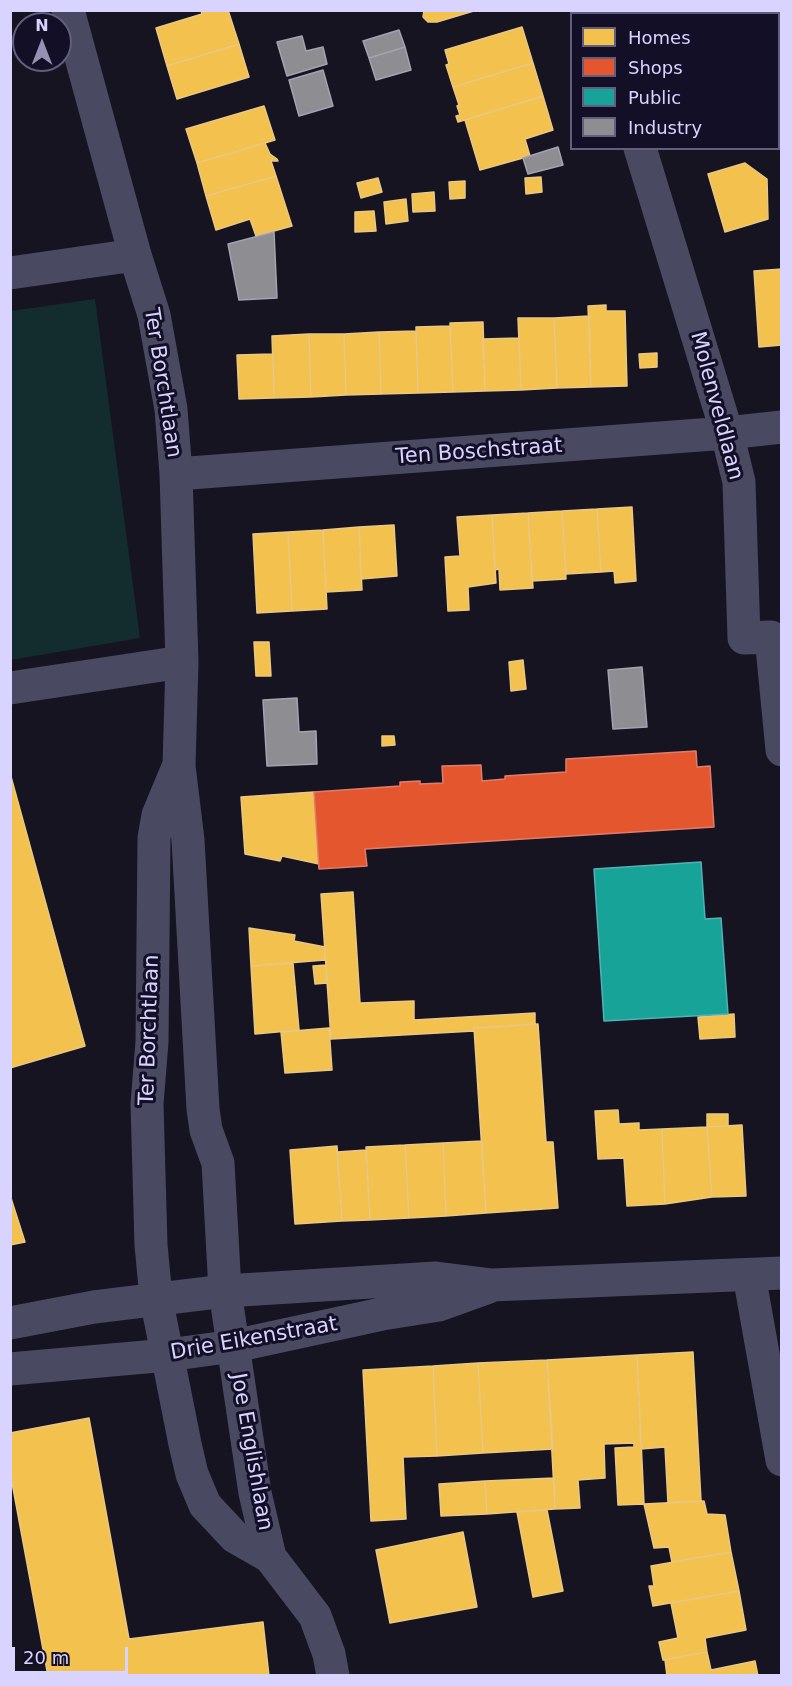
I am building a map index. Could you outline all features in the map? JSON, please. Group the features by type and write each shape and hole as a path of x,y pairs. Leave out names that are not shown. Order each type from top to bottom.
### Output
{"street":[{"name":"Ter Borchtlaan","path":"68,10 135,255 154,315 171,409 176,474 182,662 179,766 188,840 203,1109 206,1130 218,1163 225,1291 234,1346"},
{"name":"Molenveldlaan","path":"641,150 727,433 739,482 744,638 771,637 782,750"},
{"path":"10,273 135,255"},
{"name":"Ten Boschstraat","path":"176,474 782,427"},
{"path":"10,688 182,662"},
{"name":"Ter Borchtlaan","path":"168,1355 156,1298 151,1245 147,1104 152,1042 153,838 158,815 179,766"},
{"name":"Drie Eikenstraat","path":"10,1323 94,1307 225,1291 436,1278 492,1285 782,1273"},
{"path":"749,1275 782,1460"},
{"name":"Drie Eikenstraat","path":"10,1369 168,1355 234,1346 382,1314 439,1305 492,1285"},
{"name":"Joe Englishlaan","path":"234,1346 255,1493 270,1557"},
{"name":"Joe Englishlaan","path":"168,1355 192,1474 205,1505 235,1537 270,1557 315,1616 329,1654 333,1676"}],"green space":[{"path":"95,299 140,638 11,660 11,311"}],"building: Homes":[{"path":"201,10 228,10 239,44 167,66 156,28 202,14"},
{"path":"424,10 477,10 437,22 428,22 423,17"},
{"path":"659,10 740,10 741,12 660,12"},
{"path":"522,27 533,63 453,87 446,65 449,64 445,50"},
{"path":"239,44 249,77 177,99 167,66"},
{"path":"533,63 543,96 458,122 456,116 460,115 457,106 459,105 453,87"},
{"path":"543,96 553,130 525,139 530,156 480,170 465,120"},
{"path":"264,106 275,140 197,163 186,129"},
{"path":"265,143 270,154 278,161 271,161 276,176 206,196 197,163"},
{"path":"745,163 767,179 768,219 725,232 708,174"},
{"path":"276,176 292,226 256,236 250,219 216,230 206,196"},
{"path":"541,177 542,192 526,194 525,178"},
{"path":"378,178 382,192 361,198 357,183"},
{"path":"465,181 465,198 450,199 449,182"},
{"path":"434,192 435,211 413,212 412,194"},
{"path":"406,199 408,221 386,224 384,202"},
{"path":"374,211 376,231 355,232 355,212"},
{"path":"782,269 782,345 759,347 754,271"},
{"path":"606,305 606,311 625,311 627,386 591,387 588,306"},
{"path":"589,316 591,387 557,388 554,318"},
{"path":"518,318 554,318 557,388 521,390"},
{"path":"483,322 485,391 453,392 450,323"},
{"path":"450,326 453,392 418,393 416,327"},
{"path":"416,331 418,393 381,394 379,332"},
{"path":"379,332 381,394 346,395 344,334"},
{"path":"309,334 344,334 346,395 311,397"},
{"path":"309,334 311,397 274,398 272,336"},
{"path":"519,338 521,390 485,391 483,339"},
{"path":"657,353 657,367 640,368 639,354"},
{"path":"273,354 274,398 239,399 237,355"},
{"path":"632,507 636,581 615,583 614,571 601,572 597,509"},
{"path":"597,509 601,572 566,574 562,511"},
{"path":"562,511 566,579 532,581 528,513"},
{"path":"528,513 533,588 500,590 499,569 495,570 492,515"},
{"path":"492,515 496,583 468,587 469,610 448,611 445,557 460,556 457,517"},
{"path":"394,525 397,576 361,579 359,527"},
{"path":"359,527 362,590 326,592 323,530"},
{"path":"323,530 327,609 292,611 288,532"},
{"path":"288,532 292,611 257,613 253,534"},
{"path":"254,642 269,642 271,676 256,676"},
{"path":"523,660 526,689 511,691 509,662"},
{"path":"382,736 394,736 395,745 382,746"},
{"path":"10,773 85,1046 10,1068"},
{"path":"314,792 319,864 282,856 280,861 245,854 241,797"},
{"path":"353,892 360,1003 414,1001 414,1020 535,1013 535,1024 474,1028 474,1031 331,1039 321,894"},
{"path":"249,928 295,935 294,941 325,947 325,960 251,966"},
{"path":"293,963 299,1030 255,1034 251,966"},
{"path":"326,965 327,983 315,984 313,966"},
{"path":"734,1014 735,1037 700,1039 698,1017"},
{"path":"538,1024 546,1142 553,1142 558,1208 486,1213 474,1028"},
{"path":"329,1028 332,1070 285,1073 281,1032"},
{"path":"618,1110 619,1124 639,1123 639,1130 662,1129 665,1204 627,1206 624,1158 598,1159 595,1111"},
{"path":"707,1114 728,1114 728,1126 707,1127"},
{"path":"742,1125 746,1196 712,1197 707,1127"},
{"path":"707,1127 712,1197 665,1204 662,1129"},
{"path":"482,1141 486,1213 446,1216 443,1143"},
{"path":"443,1143 446,1216 409,1218 405,1145"},
{"path":"405,1145 409,1218 370,1220 366,1147"},
{"path":"337,1146 342,1221 295,1224 290,1150"},
{"path":"366,1150 370,1220 342,1221 337,1152"},
{"path":"10,1195 25,1242 10,1245"},
{"path":"693,1352 701,1501 668,1503 665,1447 641,1449 637,1355"},
{"path":"637,1355 644,1504 618,1505 615,1448 634,1447 634,1443 604,1444 605,1478 578,1480 580,1508 555,1509 547,1360"},
{"path":"547,1360 553,1449 483,1453 478,1363"},
{"path":"478,1363 483,1453 437,1456 433,1366"},
{"path":"433,1366 437,1456 403,1457 406,1519 371,1521 363,1370"},
{"path":"89,1418 129,1639 263,1622 269,1676 48,1676 10,1472 10,1433"},
{"path":"554,1478 555,1509 487,1514 485,1481"},
{"path":"485,1481 487,1514 441,1516 439,1484"},
{"path":"704,1501 707,1514 725,1515 731,1552 672,1562 669,1547 654,1548 644,1504"},
{"path":"547,1510 563,1591 533,1597 517,1512"},
{"path":"463,1532 477,1607 390,1623 376,1550"},
{"path":"731,1552 739,1591 653,1606 649,1586 654,1586 651,1566"},
{"path":"739,1591 746,1630 705,1638 707,1652 663,1660 659,1642 678,1638 671,1603"},
{"path":"707,1652 711,1670 755,1661 758,1676 667,1676 665,1660"}],"building: Shops":[{"path":"696,751 697,767 710,766 714,827 365,849 367,866 319,869 314,792 400,786 400,782 443,783 442,766 481,765 482,781 505,779 505,776 566,772 566,759"}],"building: Public":[{"path":"701,862 705,919 721,918 728,1014 604,1021 594,869"}],"building: Industry":[{"path":"399,30 405,47 369,58 363,41"},
{"path":"302,36 306,51 323,47 327,64 287,76 277,42"},
{"path":"405,47 411,70 376,80 369,58"},
{"path":"323,70 333,106 299,116 289,80"},
{"path":"558,147 563,165 528,174 523,158"},
{"path":"274,232 277,298 239,300 228,244"},
{"path":"642,667 647,727 613,729 608,670"},
{"path":"297,698 299,732 316,731 317,764 267,766 263,700"}]}
